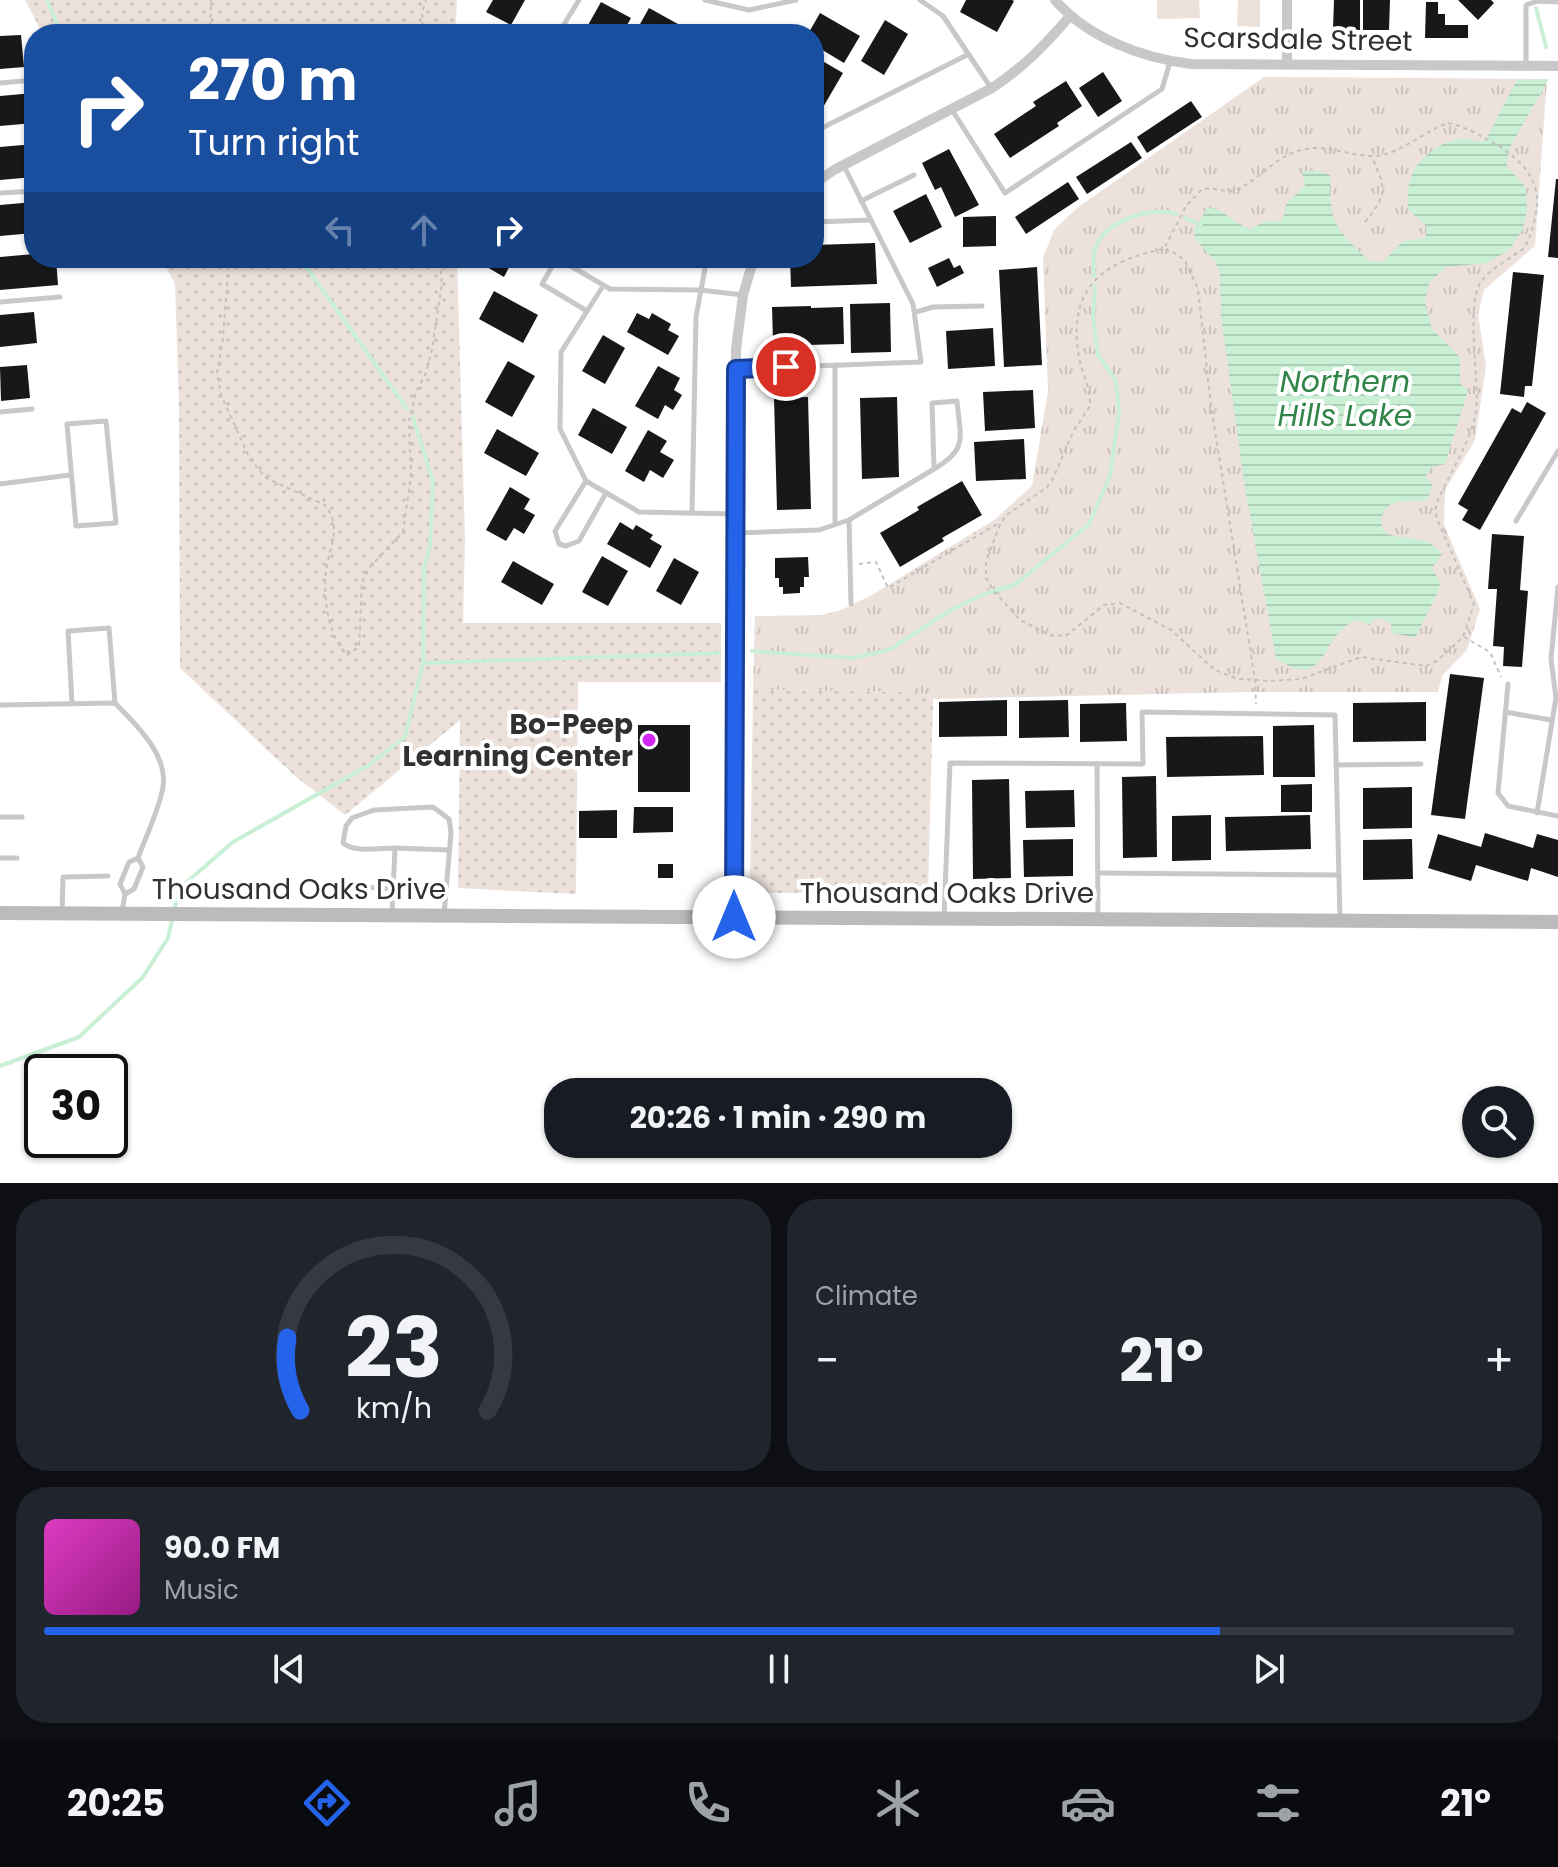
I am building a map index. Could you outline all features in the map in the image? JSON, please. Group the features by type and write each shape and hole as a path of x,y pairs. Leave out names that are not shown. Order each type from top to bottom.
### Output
{"main road":[{"name":"Thousand Oaks Drive","path":"0,913 1558,922"}],"street":[{"name":"Scarsdale Street","path":"1055,0 1070,16 1130,50 1170,62 1558,66"},
{"path":"1287,0 1287,64"},
{"path":"824,178 1016,73 1070,16"},
{"path":"734,917 736,369 743,295 751,268"}],"lane":[{"path":"564,24 579,0"},
{"path":"705,0 749,10 796,0"},
{"path":"920,0 943,16 992,88"},
{"path":"1525,66 1526,5 1538,1 1558,2"},
{"path":"824,127 969,54"},
{"path":"952,110 1005,193 1162,89 1170,62"},
{"path":"0,83 24,81"},
{"path":"736,369 921,362 916,312 843,166"},
{"path":"861,201 914,175"},
{"path":"0,193 24,192"},
{"path":"824,222 871,220"},
{"path":"551,268 542,284 587,311"},
{"path":"573,268 610,289 700,290 743,295"},
{"path":"692,513 696,317 705,268"},
{"path":"603,286 561,352 560,429 586,481 639,512 736,514"},
{"path":"0,302 60,297"},
{"path":"916,312 933,307 982,306"},
{"path":"835,365 835,524"},
{"path":"736,533 819,530 849,520 934,469 957,454 960,440 957,401 932,403 934,469"},
{"path":"0,412 32,409"},
{"path":"106,421 116,523 76,526 70,475 67,424 106,421"},
{"path":"1516,521 1558,452"},
{"path":"0,484 70,475"},
{"path":"586,481 555,531 559,544 566,546 579,541 606,493"},
{"path":"849,520 851,604"},
{"path":"1537,813 1556,698 1551,659 1558,587"},
{"path":"72,703 68,631 109,628 115,703 140,729 160,760 163,786 138,858 129,862 120,884 125,894 127,914"},
{"path":"1508,684 1498,793 1508,806 1558,816"},
{"path":"0,705 115,703"},
{"path":"944,919 950,763 1143,764 1142,712 1335,715 1340,921"},
{"path":"1505,712 1551,720"},
{"path":"1097,764 1098,920"},
{"path":"1336,765 1421,764"},
{"path":"444,916 451,832 449,819 433,807 374,810 352,818 346,826 343,843 355,849 449,850"},
{"path":"0,817 22,817"},
{"path":"391,916 395,848"},
{"path":"0,858 17,858"},
{"path":"125,894 134,889 143,867 138,858"},
{"path":"1098,873 1339,875"},
{"path":"62,914 63,877 108,876"},
{"path":"333,885 392,889"}],"path":[{"path":"210,24 211,0"},
{"path":"423,24 426,0"},
{"path":"1001,522 986,561 986,578 1020,620 1053,636 1067,635 1104,605 1120,603 1171,630 1215,670 1238,679 1255,680 1301,679 1361,657 1426,666 1437,661 1463,637 1474,604 1435,511 1473,425 1476,408 1476,290 1482,280 1524,248 1529,240 1537,193 1528,170 1509,152 1459,125 1448,123 1372,157 1317,148 1303,149 1286,155 1237,189 1202,189 1186,206 1164,249"},
{"path":"1365,222 1382,199 1384,189 1372,157"},
{"path":"850,564 876,562 888,588 1001,522 1046,488 1073,432 1090,406 1076,337 1077,313 1088,286 1129,257 1164,249 1185,261 1198,289 1211,406 1255,680 1256,714"},
{"path":"228,268 217,373 221,395 250,459 266,478 325,505 332,513 336,536 326,572 328,619 337,644 347,655 359,647 362,582 370,567 403,532 411,476 409,421 432,349 442,283 440,268"},
{"path":"1463,637 1490,652 1501,679 1508,684"}],"green space":[{"path":"25,0 457,0 456,24 38,24"},
{"path":"1157,0 1199,0 1200,18 1157,19"},
{"path":"1238,0 1260,0 1260,27 1237,26"},
{"path":"1264,77 1547,79 1535,246 1484,290 1478,314 1486,366 1475,440 1445,490 1444,525 1480,609 1467,650 1442,676 1438,692 1247,692 933,699 919,692 753,690 755,616 822,615 841,610 872,595 994,520 1032,486 1048,391 1043,258 1054,230 1077,208"},
{"path":"166,268 457,268 465,540 463,623 721,623 721,682 578,682 576,894 458,888 460,720 345,815 294,775 180,668 179,405 175,284"},
{"path":"753,690 919,692 933,699 928,892 750,893"}],"water":[{"name":"Northern Hills Lake","path":"1549,79 1510,147 1507,160 1507,166 1526,188 1527,212 1522,231 1509,250 1487,263 1446,267 1429,283 1425,303 1432,329 1460,357 1460,383 1468,391 1445,464 1432,467 1426,475 1432,485 1428,499 1391,504 1383,512 1381,523 1383,530 1389,534 1428,542 1442,554 1432,568 1440,582 1439,590 1415,638 1392,633 1391,624 1383,619 1374,619 1370,625 1357,620 1345,627 1314,666 1305,670 1293,668 1276,658 1245,488 1221,316 1220,274 1215,261 1195,239 1194,230 1208,207 1250,229 1266,221 1282,221 1287,203 1305,186 1302,171 1315,170 1330,175 1331,205 1341,232 1369,261 1383,262 1403,241 1426,238 1426,226 1408,209 1410,181 1424,158 1453,140 1485,141 1517,80"}],"building":[{"path":"493,0 525,0 512,24 486,12"},
{"path":"966,0 1014,1 997,32 960,12"},
{"path":"1334,0 1360,0 1360,30 1333,29"},
{"path":"1363,0 1390,0 1389,30 1363,30"},
{"path":"1458,0 1491,0 1494,3 1478,20"},
{"path":"601,2 631,18 628,24 589,24"},
{"path":"1426,2 1438,2 1438,14 1445,14 1445,25 1468,25 1468,38 1425,38"},
{"path":"649,8 678,24 640,24"},
{"path":"820,13 860,36 844,63 824,51 824,24 814,24"},
{"path":"885,20 908,34 884,75 861,61"},
{"path":"21,35 24,67 0,69 0,36"},
{"path":"824,62 843,73 824,106"},
{"path":"1103,72 1122,101 1098,117 1079,88"},
{"path":"1066,81 1082,106 1057,123 1059,126 1010,158 994,134 1036,106 1033,102"},
{"path":"24,94 24,124 0,126 0,96"},
{"path":"1191,101 1202,117 1147,153 1137,137"},
{"path":"1131,142 1142,158 1087,194 1076,177"},
{"path":"24,145 24,178 0,180 0,147"},
{"path":"949,149 979,205 955,217 941,187 935,190 922,163"},
{"path":"1558,179 1558,258 1548,257"},
{"path":"1068,182 1079,199 1026,234 1015,217"},
{"path":"926,194 942,227 910,243 893,211"},
{"path":"24,203 24,234 0,236 0,205"},
{"path":"996,216 996,246 963,247 963,217"},
{"path":"875,243 877,284 791,287 790,268 824,268 824,245"},
{"path":"24,255 24,268 57,268 58,285 0,290 0,257"},
{"path":"949,258 954,268 960,265 964,273 937,287 928,268"},
{"path":"1037,267 1042,365 1004,367 999,270"},
{"path":"489,268 509,268 504,277"},
{"path":"1513,272 1544,275 1532,386 1525,386 1524,397 1500,394"},
{"path":"494,291 538,315 523,343 479,319"},
{"path":"890,303 891,352 851,353 850,304"},
{"path":"772,307 843,307 844,344 807,345 806,340 773,342"},
{"path":"34,312 37,343 0,347 0,315"},
{"path":"637,313 649,319 652,313 671,324 668,330 679,336 668,355 627,332"},
{"path":"993,328 995,366 948,369 946,331"},
{"path":"603,335 625,348 605,384 582,371"},
{"path":"508,361 535,376 512,417 485,402"},
{"path":"27,365 30,398 1,401 0,367"},
{"path":"658,366 680,378 674,390 682,395 673,410 665,405 658,419 635,406"},
{"path":"1033,390 1035,428 985,431 983,392"},
{"path":"808,397 811,509 777,510 774,398"},
{"path":"897,397 899,477 862,479 860,398"},
{"path":"1527,402 1546,413 1480,530 1462,520 1468,510 1458,504 1512,408 1521,413"},
{"path":"593,408 627,427 612,454 578,435"},
{"path":"497,429 539,453 526,476 484,453"},
{"path":"648,430 667,441 660,452 674,460 663,478 650,470 644,482 625,471"},
{"path":"1024,439 1026,479 976,481 974,442"},
{"path":"962,481 982,515 900,567 880,533"},
{"path":"510,487 530,499 524,509 535,515 524,534 514,528 506,541 486,530"},
{"path":"620,522 633,530 636,525 653,535 650,539 662,546 650,568 607,544"},
{"path":"1492,534 1524,536 1520,590 1528,591 1522,667 1503,666 1504,647 1493,646 1497,589 1488,589"},
{"path":"602,556 628,571 608,606 582,592"},
{"path":"808,557 809,577 804,577 804,587 800,587 800,593 783,594 779,578 775,578 775,558"},
{"path":"674,558 699,572 681,605 656,591"},
{"path":"513,561 554,584 542,605 501,582"},
{"path":"1450,674 1484,678 1465,819 1431,815"},
{"path":"1007,700 1007,736 939,737 939,702"},
{"path":"1068,700 1069,737 1019,738 1019,701"},
{"path":"1426,702 1426,741 1353,742 1353,703"},
{"path":"1126,703 1127,741 1080,742 1080,704"},
{"path":"638,725 690,725 690,792 638,792"},
{"path":"1314,725 1315,777 1273,777 1273,726"},
{"path":"1263,736 1264,775 1167,777 1166,737"},
{"path":"1156,776 1157,857 1123,858 1122,777"},
{"path":"1009,779 1011,878 973,879 972,780"},
{"path":"1312,784 1312,812 1281,812 1281,785"},
{"path":"1412,787 1412,828 1363,829 1363,788"},
{"path":"1074,790 1075,827 1026,828 1025,791"},
{"path":"634,807 673,807 673,832 633,833"},
{"path":"617,810 617,838 579,838 579,811"},
{"path":"1211,815 1211,860 1172,861 1172,816"},
{"path":"1310,815 1311,849 1226,851 1225,817"},
{"path":"1485,833 1533,848 1537,834 1558,840 1558,877 1531,868 1528,881 1476,865 1471,881 1428,868 1438,834 1481,847"},
{"path":"1073,839 1073,876 1024,877 1023,840"},
{"path":"1412,839 1413,879 1363,880 1363,840"},
{"path":"658,864 673,864 673,878 658,878"}],"waterway":[{"path":"47,0 57,24"},
{"path":"1536,8 1546,47"},
{"path":"1094,276 1095,248 1111,228 1143,214 1176,214"},
{"path":"1185,218 1201,225"},
{"path":"307,268 407,409"},
{"path":"752,651 852,658 889,650 949,611 982,595 1016,584 1089,524 1110,476 1119,413 1116,381 1098,355 1093,318 1095,286"},
{"path":"0,1066 79,1037 143,977 168,938 179,889 233,842 369,765 405,737 423,663 424,569 430,545 433,482 413,417"},
{"path":"423,663 719,653"}],"place":[{"name":"Bo-Peep Learning Center","path":"649,740"}],"route":[{"path":"734,917 736,369 786,367"}]}
